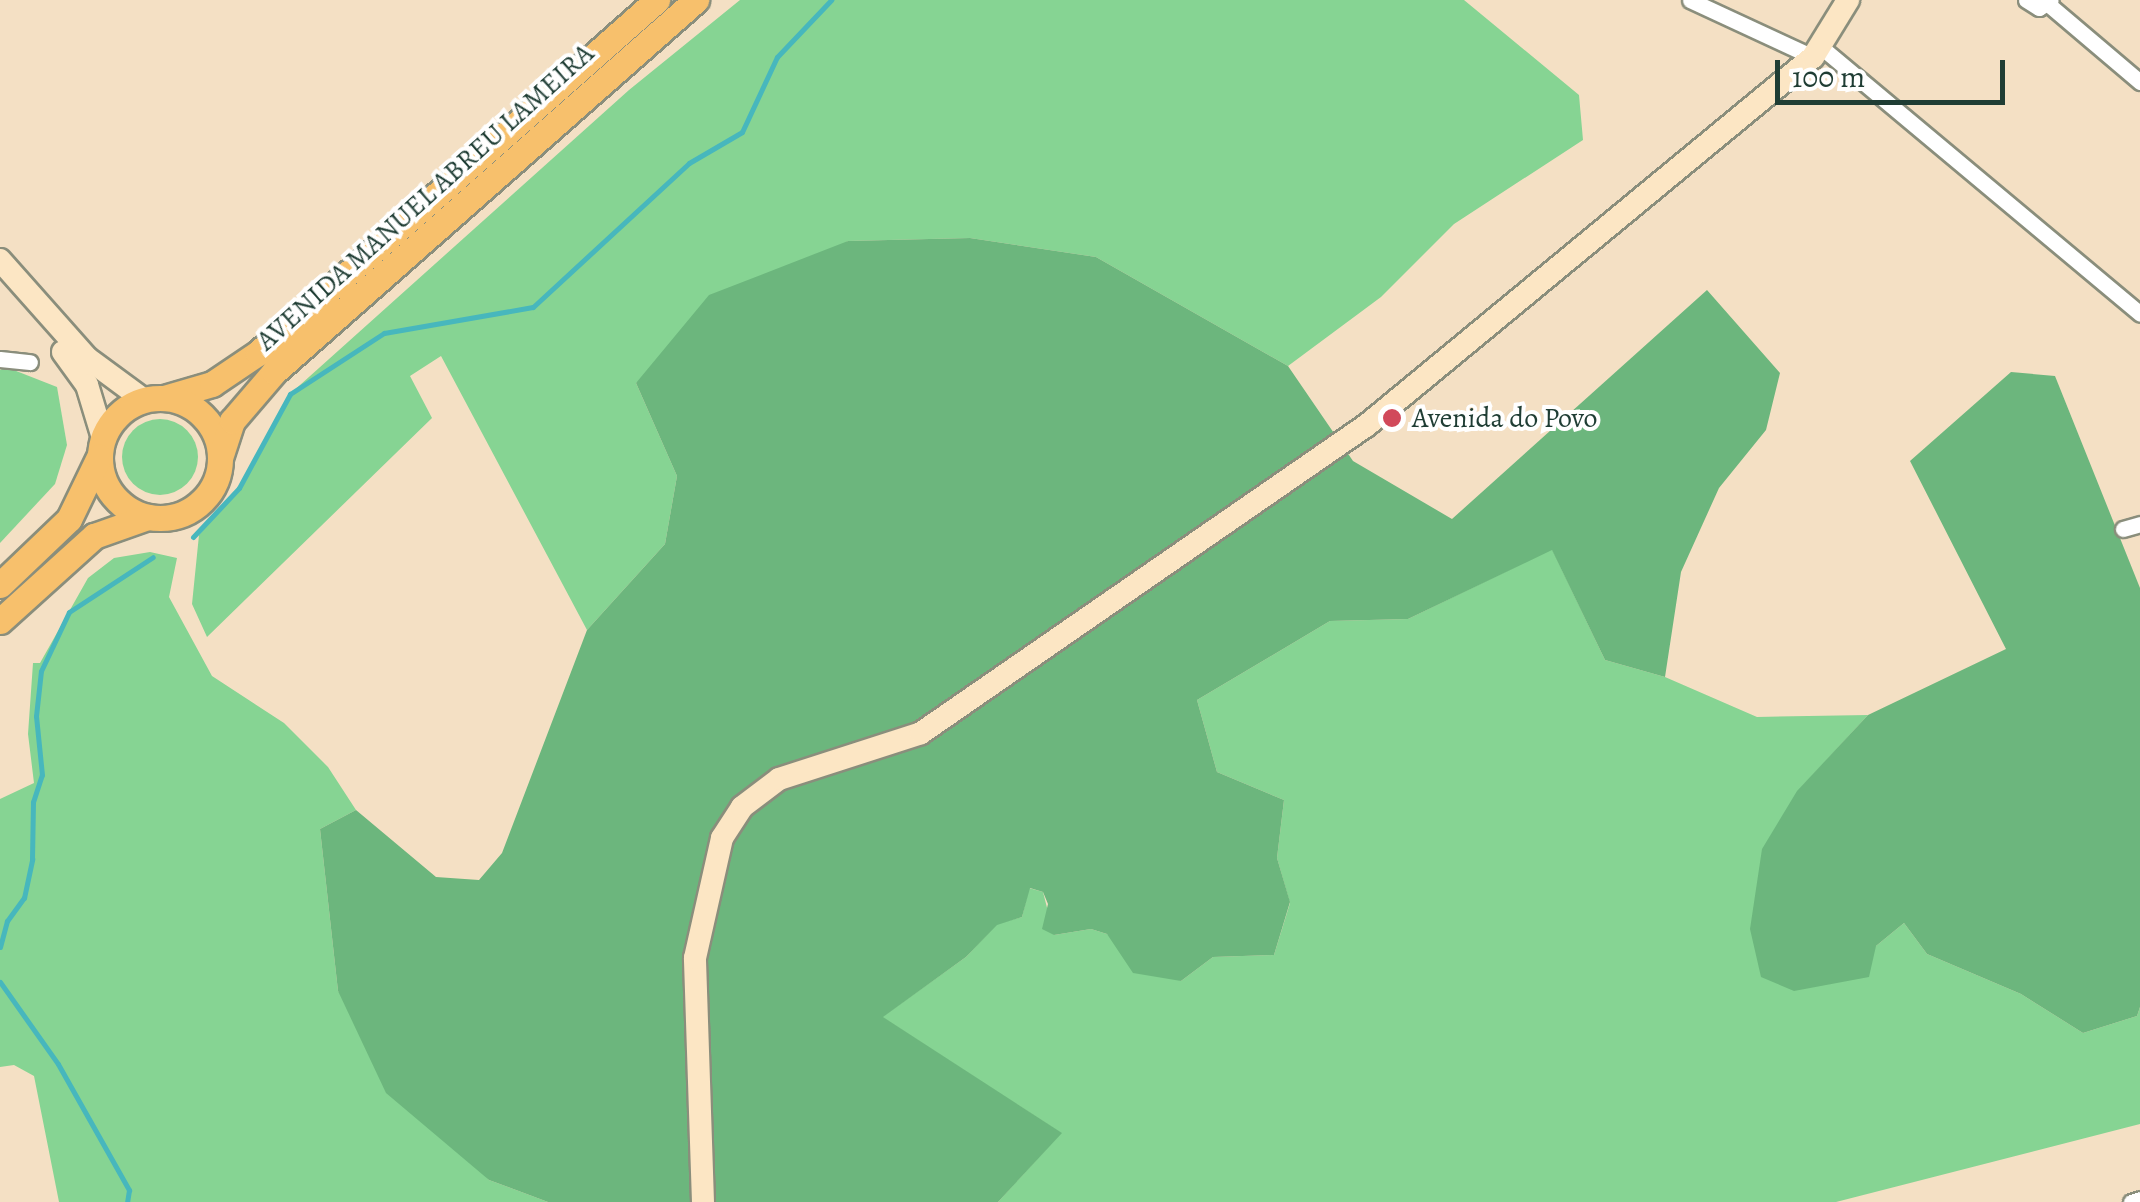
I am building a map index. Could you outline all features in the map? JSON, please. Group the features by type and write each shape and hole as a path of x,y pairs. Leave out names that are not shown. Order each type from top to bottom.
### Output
{"main road":[{"name":"AVENIDA MANUEL ABREU LAMEIRA","path":"154,399 212,384 258,352 657,0"},
{"name":"AVENIDA MANUEL ABREU LAMEIRA","path":"220,458 232,421 274,372 696,0"},
{"path":"0,585 69,518 101,447 126,408 154,399 204,417 220,458 203,500 178,515 148,517 94,536 0,621"},
{"path":"101,447 108,489 148,517"}],"street":[{"path":"1690,0 1817,52 2140,314"},
{"path":"703,1202 696,958 722,838 742,807 779,780 921,733 1368,425 1817,52 1848,0"},
{"path":"2026,0 2034,7 2050,2 2140,82"},
{"path":"0,260 87,358 154,399"},
{"path":"0,278 77,368 101,447"},
{"path":"0,359 30,362"},
{"path":"2123,529 2140,524"},
{"path":"2132,1202 2140,1198"}],"green space":[{"path":"740,0 1464,0 1579,95 1583,140 1454,224 1381,297 1288,366 1096,257 970,238 848,241 636,383 677,476 665,544 587,630 441,356 410,376 432,418 207,637 192,604 199,535 239,488 290,394 629,90"},
{"path":"970,238 1096,257 1288,366 1353,461 1452,519 1707,290 1780,373 1766,430 1719,488 1681,572 1665,677 1605,660 1552,550 1408,619 1330,621 1197,700 1217,772 1284,800 1277,858 1290,902 1274,955 1213,957 1181,981 1133,973 1107,934 1091,929 1054,935 1042,929 1048,904 1043,892 1030,888 1022,917 997,925 966,957 883,1017 1062,1133 998,1202 548,1202 489,1180 386,1093 338,991 320,829 356,810 436,877 479,880 502,853 587,630 665,544 677,476 636,383 709,295 848,241"},
{"path":"6,367 57,387 67,445 55,484 0,543 0,370"},
{"path":"2011,372 2055,376 2140,588 2140,1007 2137,1016 2083,1033 2021,994 1927,954 1904,923 1876,946 1869,977 1794,991 1761,977 1750,929 1762,849 1797,791 1868,715 2006,649 1910,461"},
{"path":"160,419 187,430 198,457 187,484 160,495 133,484 122,457 133,430"},
{"path":"1552,549 1605,660 1665,677 1757,717 1868,715 1797,792 1876,946 1904,923 1927,954 2021,994 2083,1033 2137,1016 2140,1007 2140,1124 1836,1202 998,1202 1061,1133 882,1017 966,957 997,924 1022,917 1029,888 1043,892 1054,935 1091,929 1107,934 1181,981 1213,957 1274,955 1290,903 1277,858 1284,800 1217,772 1197,700 1330,621 1408,619"},
{"path":"150,552 177,558 169,597 212,676 284,723 328,767 356,810 320,829 338,991 489,1180 548,1202 59,1202 34,1076 14,1065 0,1067 0,799 34,783 28,734 33,663 40,663 88,578 114,558"}],"waterway":[{"path":"193,537 239,488 290,394 384,333 533,307 689,163 742,132 777,57 831,0"},
{"path":"0,947 7,921 24,898 32,859 33,802 42,775 36,716 41,671 69,612 153,557"},
{"path":"0,982 58,1064 129,1190 127,1202"}],"place":[{"name":"Avenida do Povo","path":"1392,418"}]}
